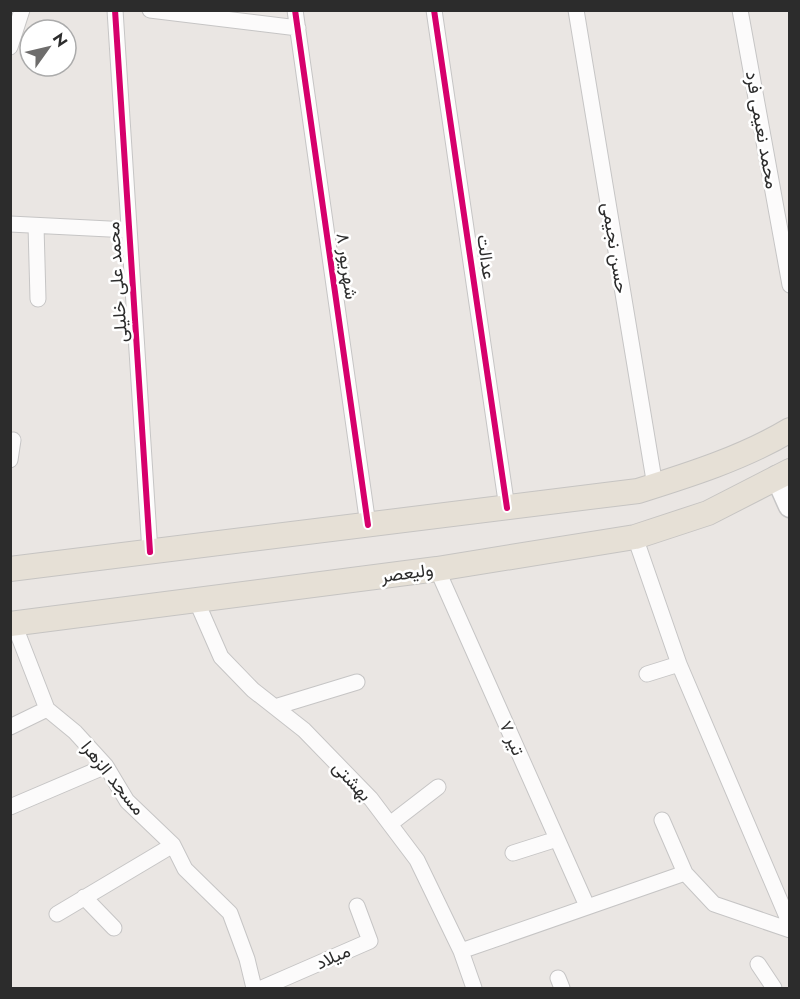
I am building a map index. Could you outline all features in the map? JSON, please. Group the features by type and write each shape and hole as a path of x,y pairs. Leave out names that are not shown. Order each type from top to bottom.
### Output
{"main road":[{"path":"10,569 638,491 697,473 771,441 789,430"},
{"name":"ولیعصر","path":"12,624 437,569 635,537 708,513 783,474"}],"street":[{"path":"10,47 22,10"},
{"name":"محمد علی خلیلی","path":"115,10 150,552"},
{"path":"150,10 298,28"},
{"name":"۸ شهریور","path":"296,10 368,525"},
{"name":"عدالت","path":"434,10 507,508"},
{"name":"حسن نجیمی","path":"576,10 655,486"},
{"name":"محمد نعیمی فرد","path":"740,10 789,285"},
{"path":"10,224 129,230"},
{"path":"36,226 38,299"},
{"path":"10,460 13,440"},
{"path":"783,474 789,506"},
{"path":"635,537 679,664 789,924"},
{"name":"۷ تیر","path":"437,569 587,906"},
{"name":"بهشتی","path":"196,600 221,657 253,690 304,730 371,799 417,860 461,951 474,988"},
{"name":"مسجد الزهرا","path":"12,624 47,709 75,732 106,766 127,801 174,844 185,869 230,913 247,959 254,988"},
{"path":"647,674 679,664"},
{"path":"275,707 357,682"},
{"path":"10,727 47,709"},
{"path":"10,807 106,766"},
{"path":"390,824 438,787"},
{"path":"662,820 686,873 714,904 789,930"},
{"path":"513,853 557,839"},
{"path":"57,914 174,844"},
{"path":"461,951 686,873"},
{"path":"84,897 114,928"},
{"name":"میلاد","path":"262,988 370,941 357,906"},
{"path":"758,964 774,988"}],"cycle path":[{"path":"115,10 150,552"},
{"path":"295,10 368,525"},
{"path":"434,10 507,508"}]}
